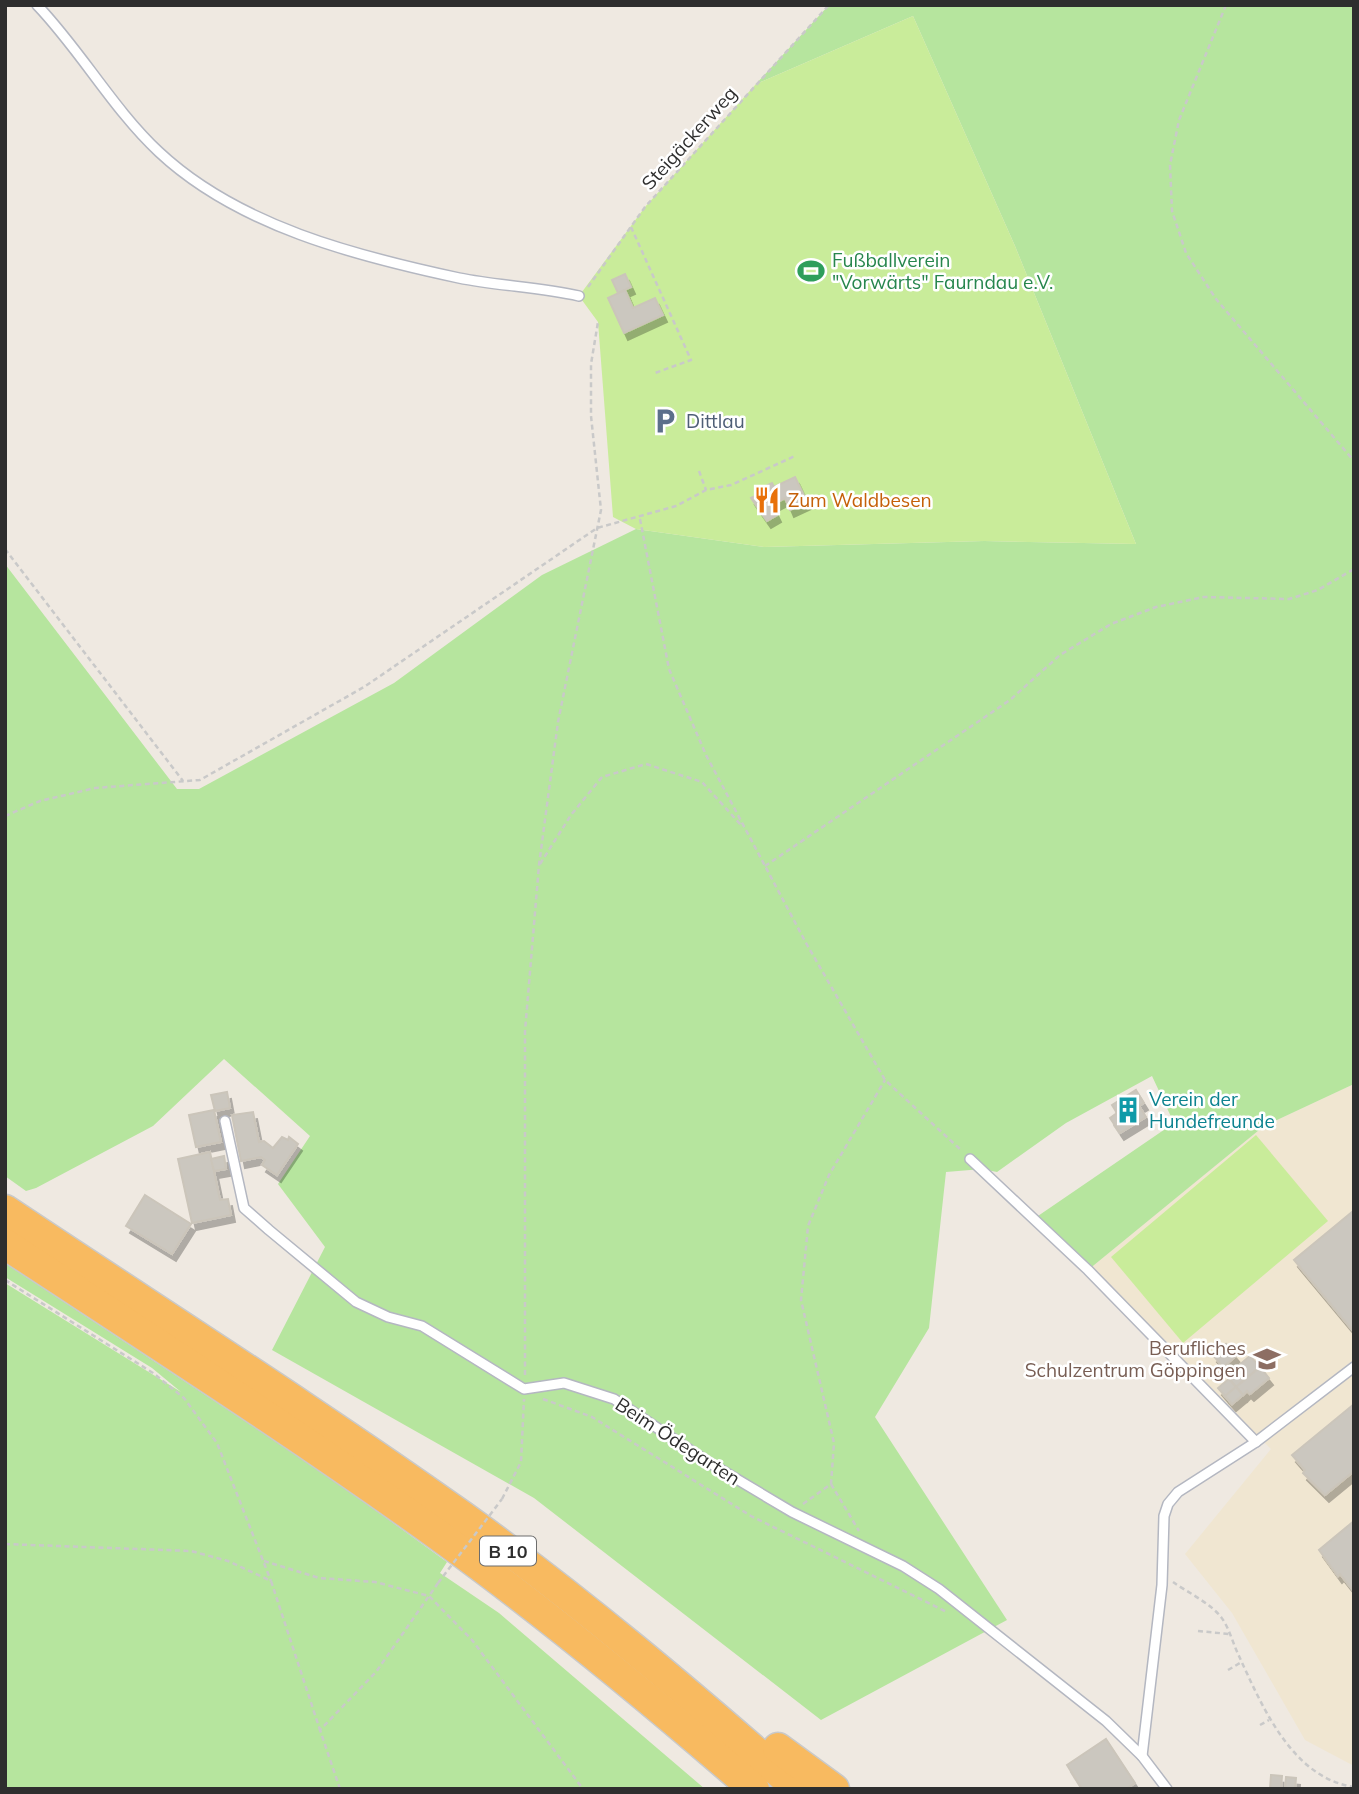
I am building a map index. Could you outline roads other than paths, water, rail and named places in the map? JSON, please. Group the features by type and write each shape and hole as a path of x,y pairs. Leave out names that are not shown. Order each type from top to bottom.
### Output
{"highway":[{"name":"B 10","path":"5,1210 292,1399 464,1518 595,1618 715,1716 798,1789"},
{"name":"B 10","path":"5,1244 274,1421 449,1544 587,1648 754,1789"},
{"name":"B 10","path":"715,1716 773,1745 834,1789"}],"lane":[{"path":"37,5 158,152 185,173 240,207 296,232 382,259 461,278 579,296"},
{"name":"Beim Ödegarten","path":"225,1121 244,1208 356,1302 387,1317 422,1326 527,1388 564,1382 614,1399 708,1462 792,1512 903,1566 960,1606 1037,1669 1107,1721 1142,1756 1167,1789"},
{"path":"971,1159 1088,1270 1256,1443"},
{"path":"1142,1756 1162,1574 1164,1516 1168,1504 1178,1492 1256,1443 1354,1367"}],"place":[{"name":"Fußballverein \"Vorwärts\" Faurndau e.V.","path":"811,271"},
{"name":"Dittlau","path":"665,421"},
{"name":"Zum Waldbesen","path":"767,500"},
{"name":"Verein der Hundefreunde","path":"1128,1110"},
{"name":"Berufliches Schulzentrum Göppingen","path":"1267,1359"}]}
